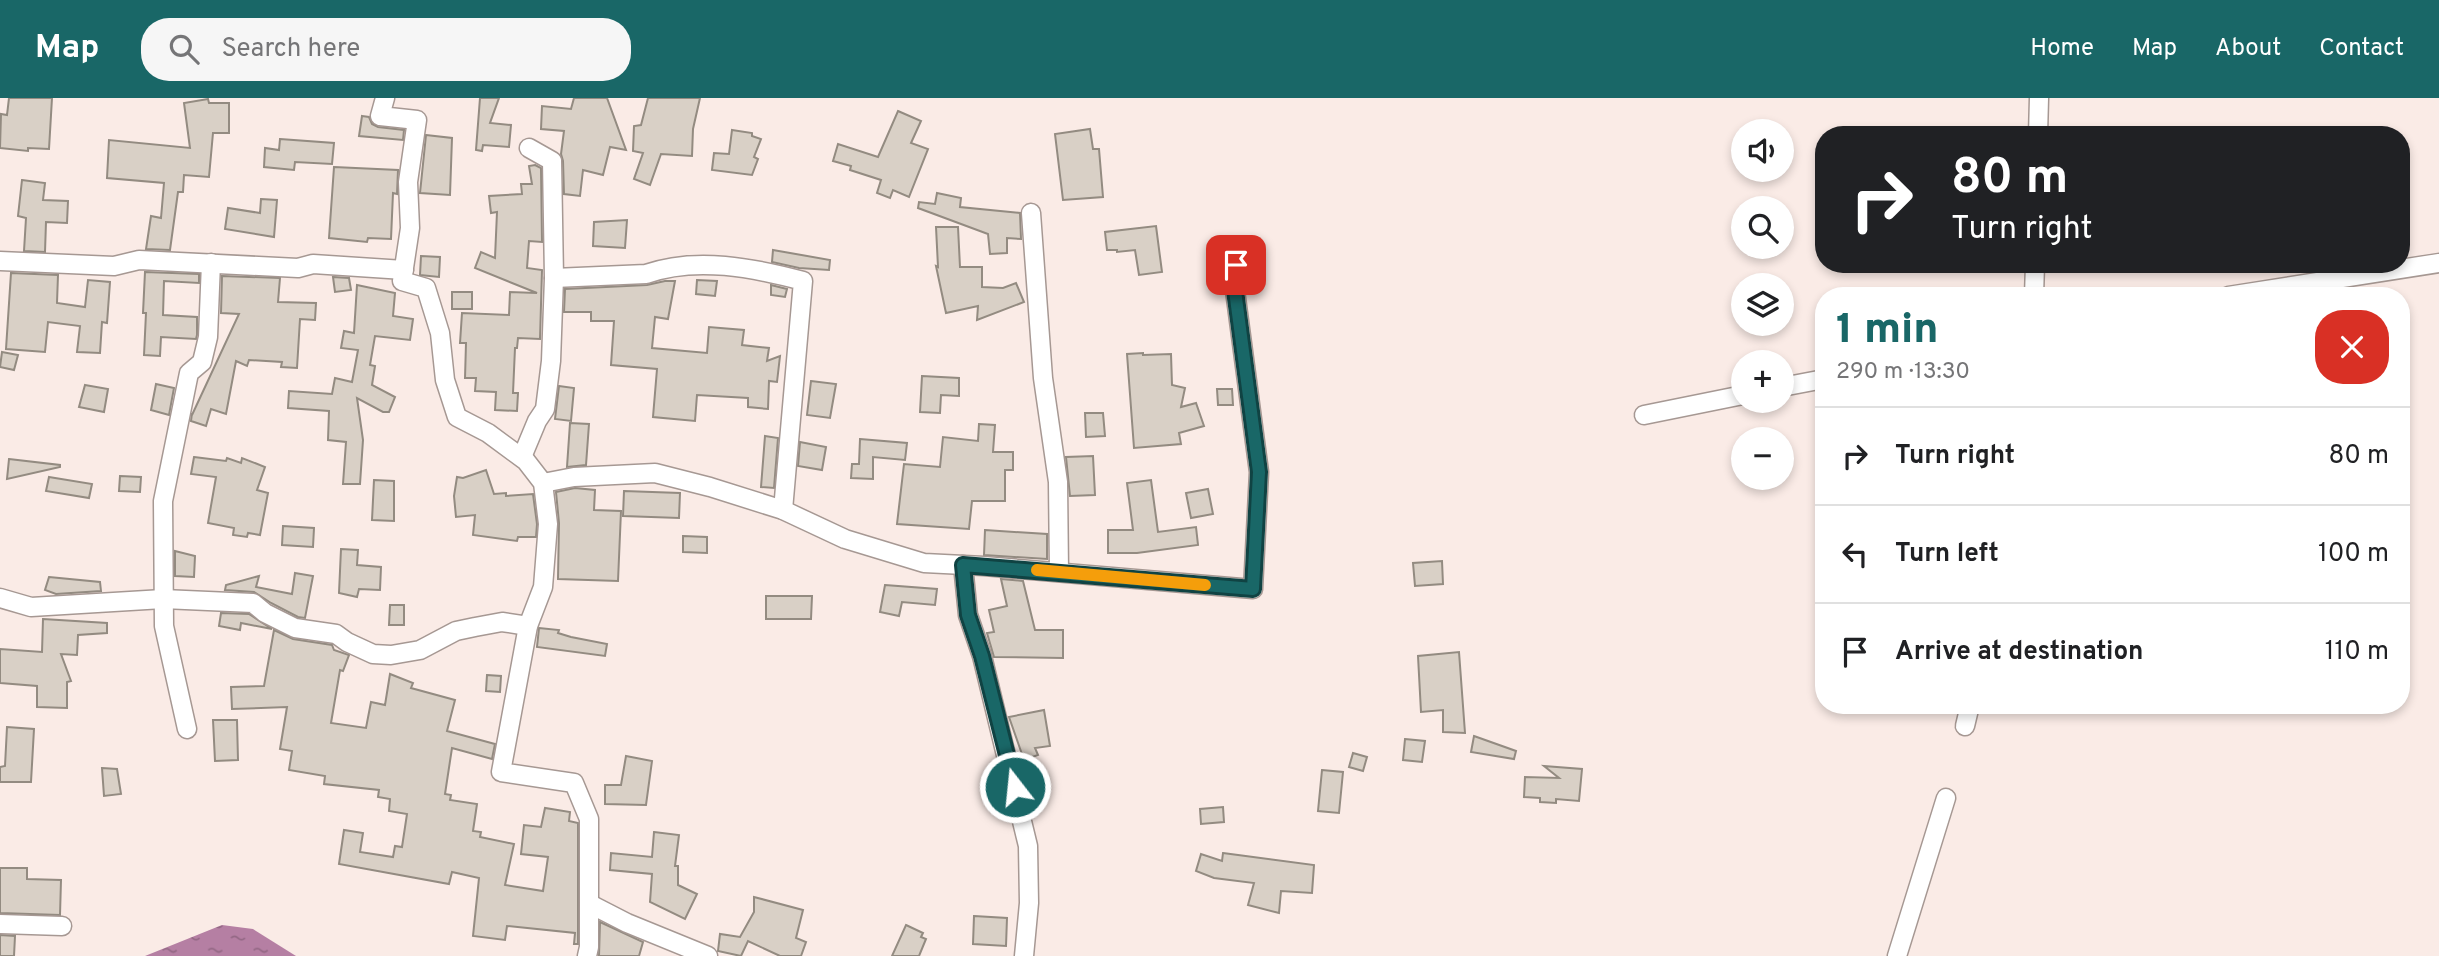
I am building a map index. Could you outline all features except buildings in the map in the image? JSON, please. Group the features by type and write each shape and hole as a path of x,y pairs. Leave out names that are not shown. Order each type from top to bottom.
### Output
{"street":[{"path":"385,98 380,116 416,120 408,182 410,228 402,281 426,288 440,333 445,380 457,416 488,433 522,457 543,483 548,524 544,587 528,626 501,772 574,783 589,819 590,904 587,956"},
{"path":"2038,126 2039,98"},
{"path":"522,457 545,409 551,361 554,278 552,161 529,148"},
{"path":"1031,213 1043,378 1058,482 1059,572"},
{"path":"543,483 575,477 655,474 783,510 845,539 924,563 1253,589 1259,472 1234,283 1238,247"},
{"path":"0,261 114,266 139,260 299,268 313,264 404,270"},
{"path":"187,729 164,626 163,501 189,373 202,362 208,337 211,263"},
{"path":"2410,268 2439,263"},
{"path":"554,278 646,274 660,269 712,265 759,269 803,281 783,510"},
{"path":"2286,287 2375,273"},
{"path":"1794,385 1815,381"},
{"path":"1644,415 1731,397"},
{"path":"963,565 968,615 982,656 1028,846 1030,903 1024,956"},
{"path":"0,598 30,607 163,598 253,603 265,613 295,628 336,634 373,654 391,655 419,650 456,632 475,627 502,622 528,626"},
{"path":"1965,726 1968,714"},
{"path":"1896,956 1946,798"},
{"path":"590,904 627,923 708,956"},
{"path":"0,924 62,926"}],"water":[{"path":"222,925 253,929 296,956 145,956"}],"slow traffic":[{"path":"1037,570 1205,585"}],"route":[{"path":"1015,787 982,656 968,615 963,565 1253,589 1259,472 1234,283 1236,265"}]}
